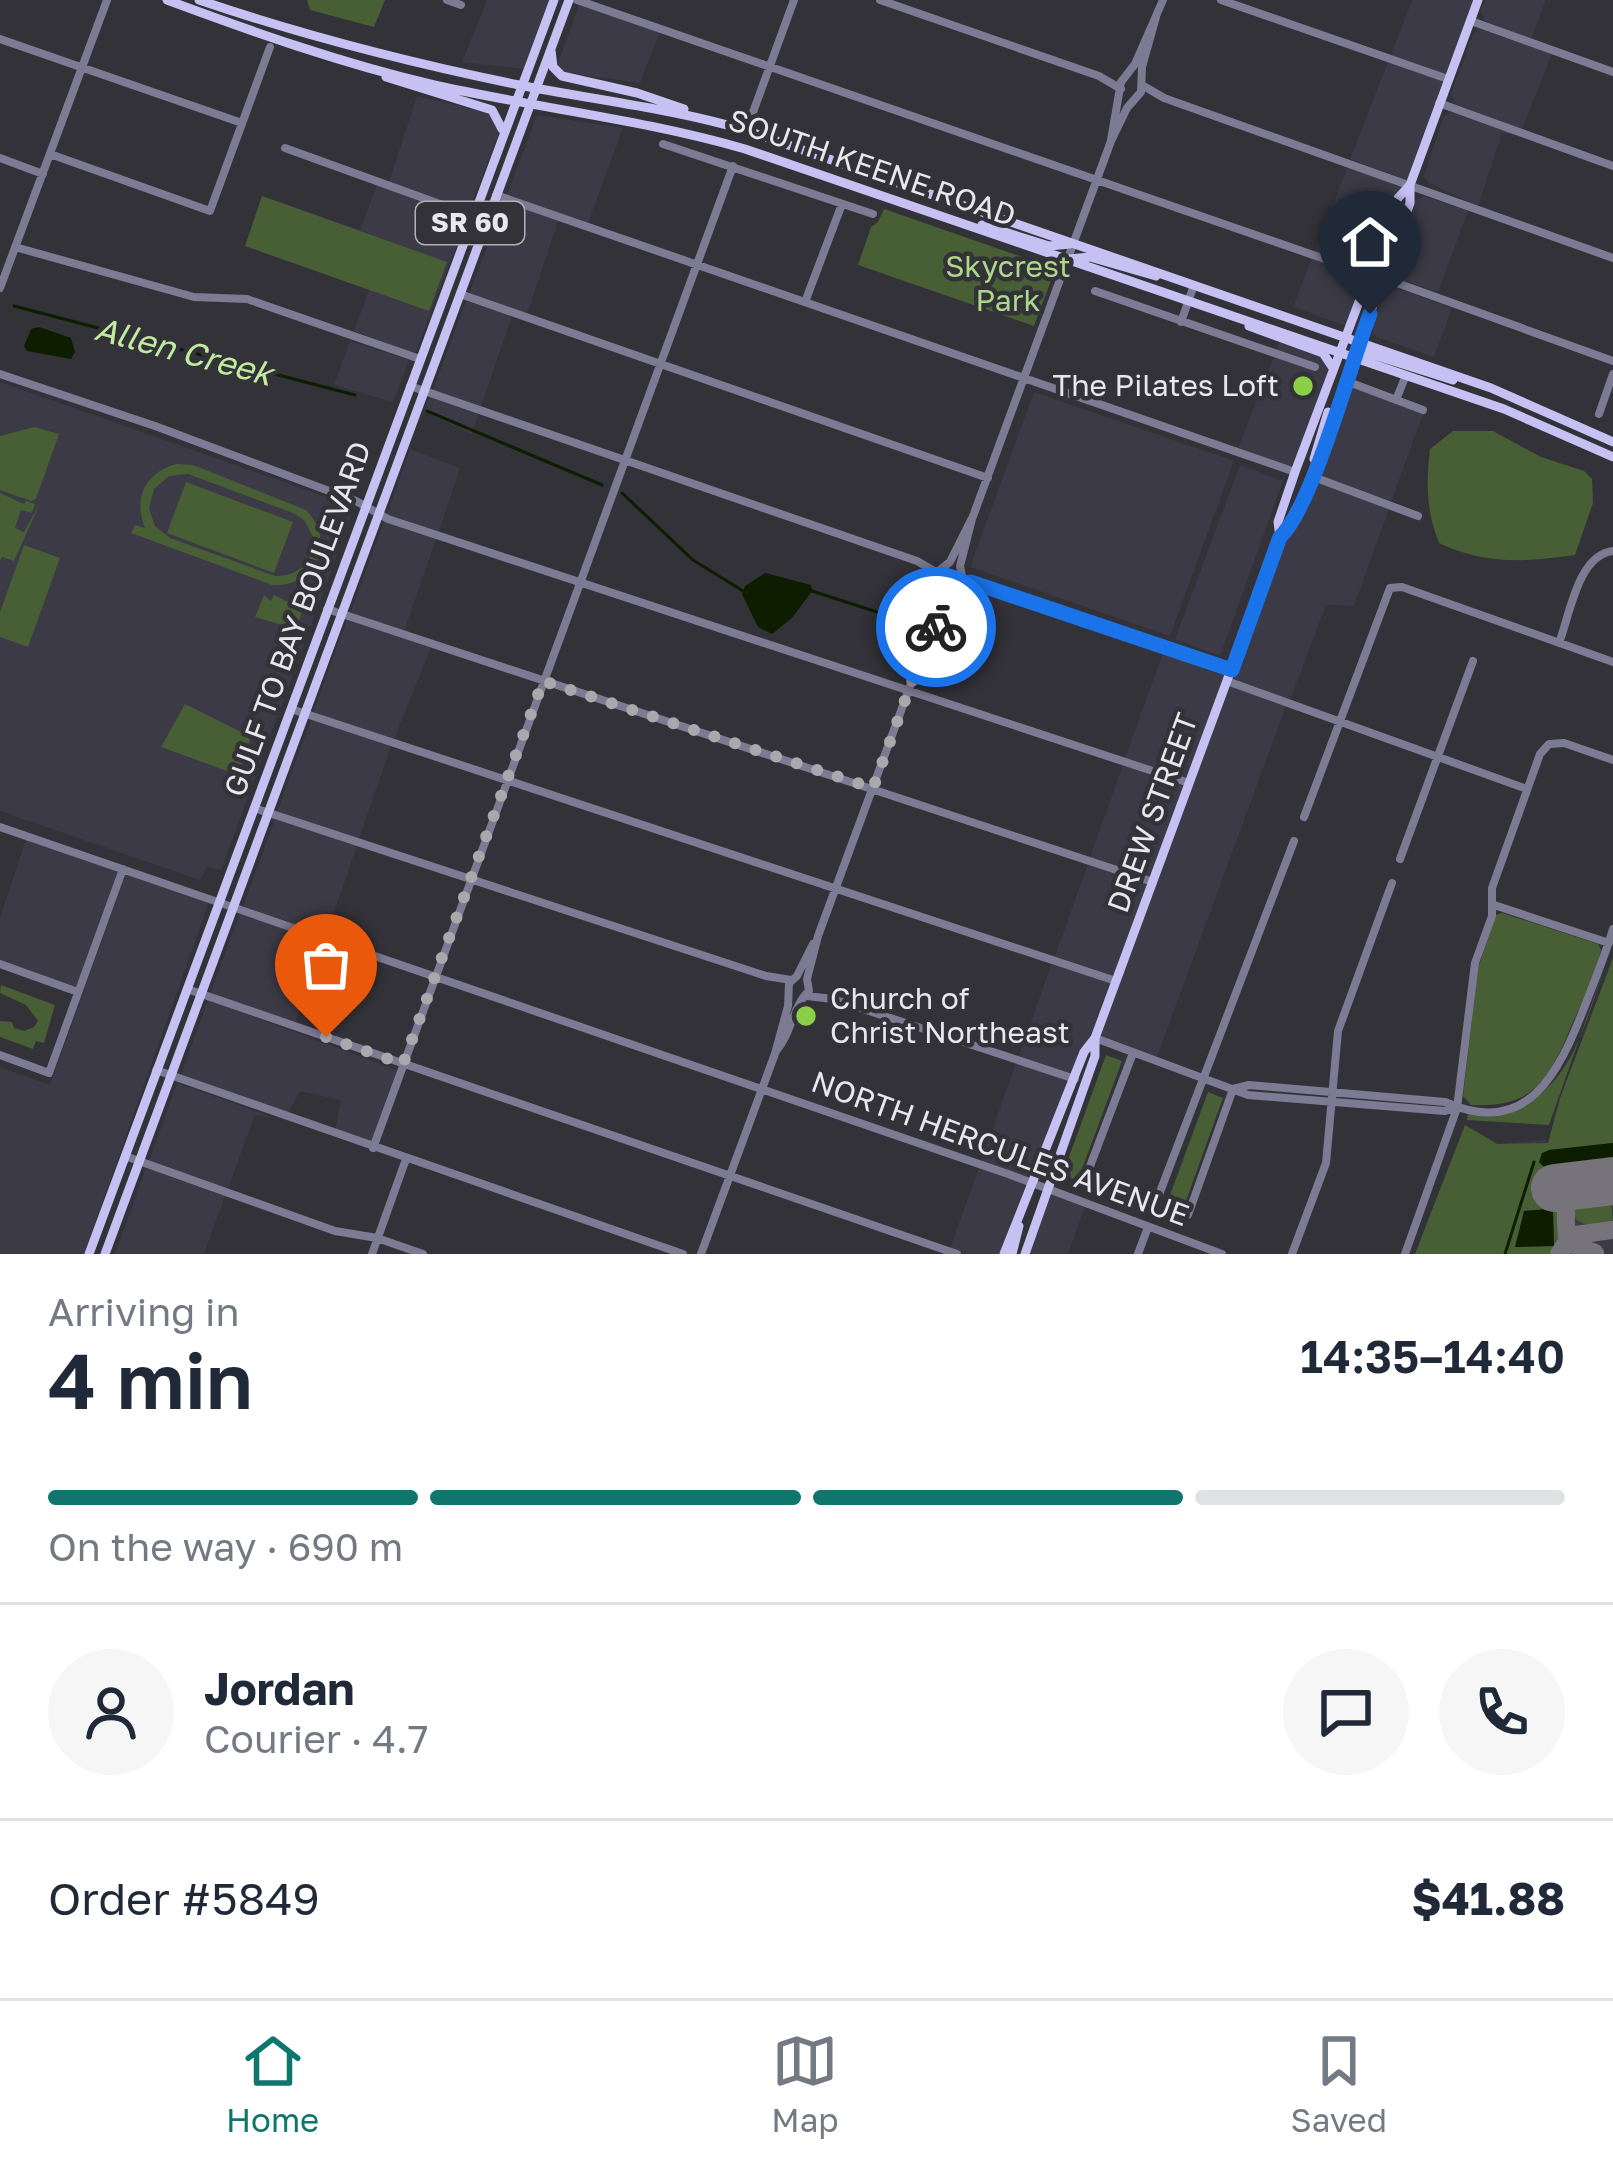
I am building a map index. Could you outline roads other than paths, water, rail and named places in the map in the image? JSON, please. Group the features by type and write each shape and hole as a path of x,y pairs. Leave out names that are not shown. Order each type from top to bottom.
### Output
{"main road":[{"name":"SOUTH KEENE ROAD","path":"167,0 365,67 693,134 1223,313 1474,382 1613,442"},
{"name":"SOUTH KEENE ROAD","path":"200,0 343,45 521,85 700,117 1194,285 1350,346 1369,362 1504,409 1613,457"},
{"name":"GULF TO BAY BOULEVARD","path":"88,1254 554,0"},
{"name":"GULF TO BAY BOULEVARD","path":"105,1254 496,195 573,0"},
{"name":"DREW STREET","path":"1008,1254 1031,1182 1084,1052 1095,1038 1280,537 1291,526 1311,476 1346,382 1350,346 1410,202 1410,185 1478,0"},
{"path":"551,48 554,67 562,76 668,102 700,117"},
{"path":"365,67 437,96 492,110 501,122 502,135"},
{"name":"DREW STREET","path":"1280,537 1278,522 1295,472 1334,369 1365,326 1379,253 1398,198 1410,185"},
{"path":"959,222 994,226 1049,246 1073,244"},
{"path":"1311,476 1315,447 1379,253"},
{"path":"1067,259 1090,257 1141,274 1174,278"},
{"path":"1223,313 1323,353 1334,369"},
{"name":"DREW STREET","path":"1025,1254 1095,1057 1095,1038"}],"street":[{"path":"0,288 5,260 15,247 107,0"},
{"path":"447,0 460,5"},
{"path":"573,0 1613,361"},
{"path":"752,115 794,0"},
{"path":"880,0 1613,258"},
{"path":"1111,141 1109,133 1124,84 1163,0"},
{"path":"1221,0 1448,79"},
{"path":"701,1254 1096,180 1139,89 1156,17"},
{"path":"1471,21 1613,72"},
{"path":"0,39 243,123"},
{"path":"50,154 210,212 270,47"},
{"path":"1124,84 1139,89"},
{"path":"1439,103 1613,166"},
{"path":"663,143 873,214"},
{"path":"285,148 472,216"},
{"path":"0,158 43,174"},
{"path":"373,1148 733,166"},
{"path":"496,195 1295,472"},
{"path":"805,302 842,204"},
{"path":"15,247 194,297 247,299 419,359"},
{"path":"1181,322 1194,285"},
{"path":"1094,291 1315,367"},
{"path":"460,295 988,478"},
{"path":"0,374 154,426 379,514 1189,784"},
{"path":"1598,414 1613,374"},
{"path":"1396,400 1406,375"},
{"path":"1346,382 1423,410"},
{"path":"410,386 917,561 954,566 987,585 1527,789"},
{"path":"1311,476 1418,516"},
{"path":"1559,643 1588,565 1600,553 1613,551"},
{"path":"917,561 949,580 987,585"},
{"path":"949,580 954,566"},
{"path":"1304,817 1390,588 1402,587 1613,662"},
{"path":"327,609 1153,882"},
{"path":"314,646 328,652"},
{"path":"1400,859 1473,661"},
{"path":"290,709 1116,981"},
{"path":"1405,1254 1457,1108 1474,963 1494,905 1494,880 1540,754 1550,744 1564,742 1613,760"},
{"path":"254,808 1075,1078"},
{"name":"NORTH HERCULES AVENUE","path":"0,827 1031,1182 1222,1254"},
{"path":"1156,1205 1294,841"},
{"path":"0,1054 49,1073 123,869"},
{"path":"1292,1254 1326,1163 1338,1030 1392,883"},
{"path":"1494,905 1609,944"},
{"path":"1095,1038 1248,1095 1331,1098 1445,1111 1501,1110 1528,1101 1547,1086 1565,1057 1613,929"},
{"path":"0,964 78,992"},
{"path":"797,984 803,997"},
{"path":"797,984 803,997"},
{"path":"187,989 956,1254"},
{"path":"803,997 833,999"},
{"path":"776,1051 803,997"},
{"path":"1084,1182 1133,1053"},
{"path":"156,1070 682,1254"},
{"path":"1188,1214 1234,1089"},
{"path":"125,1156 335,1231 377,1238 422,1254"},
{"path":"372,1254 406,1160"},
{"path":"1138,1254 1148,1227"}],"waterway":[{"name":"Allen Creek","path":"14,306 355,395"},
{"name":"Allen Creek","path":"427,411 602,485"},
{"name":"Allen Creek","path":"622,493 693,560 743,591"},
{"name":"Allen Creek","path":"812,591 905,621"},
{"path":"1505,1254 1534,1162"}],"place":[{"name":"The Pilates Loft","path":"1303,386"},
{"name":"Church of Christ Northeast","path":"806,1016"}],"park label":[{"name":"Skycrest Park","path":"1008,284"}]}
